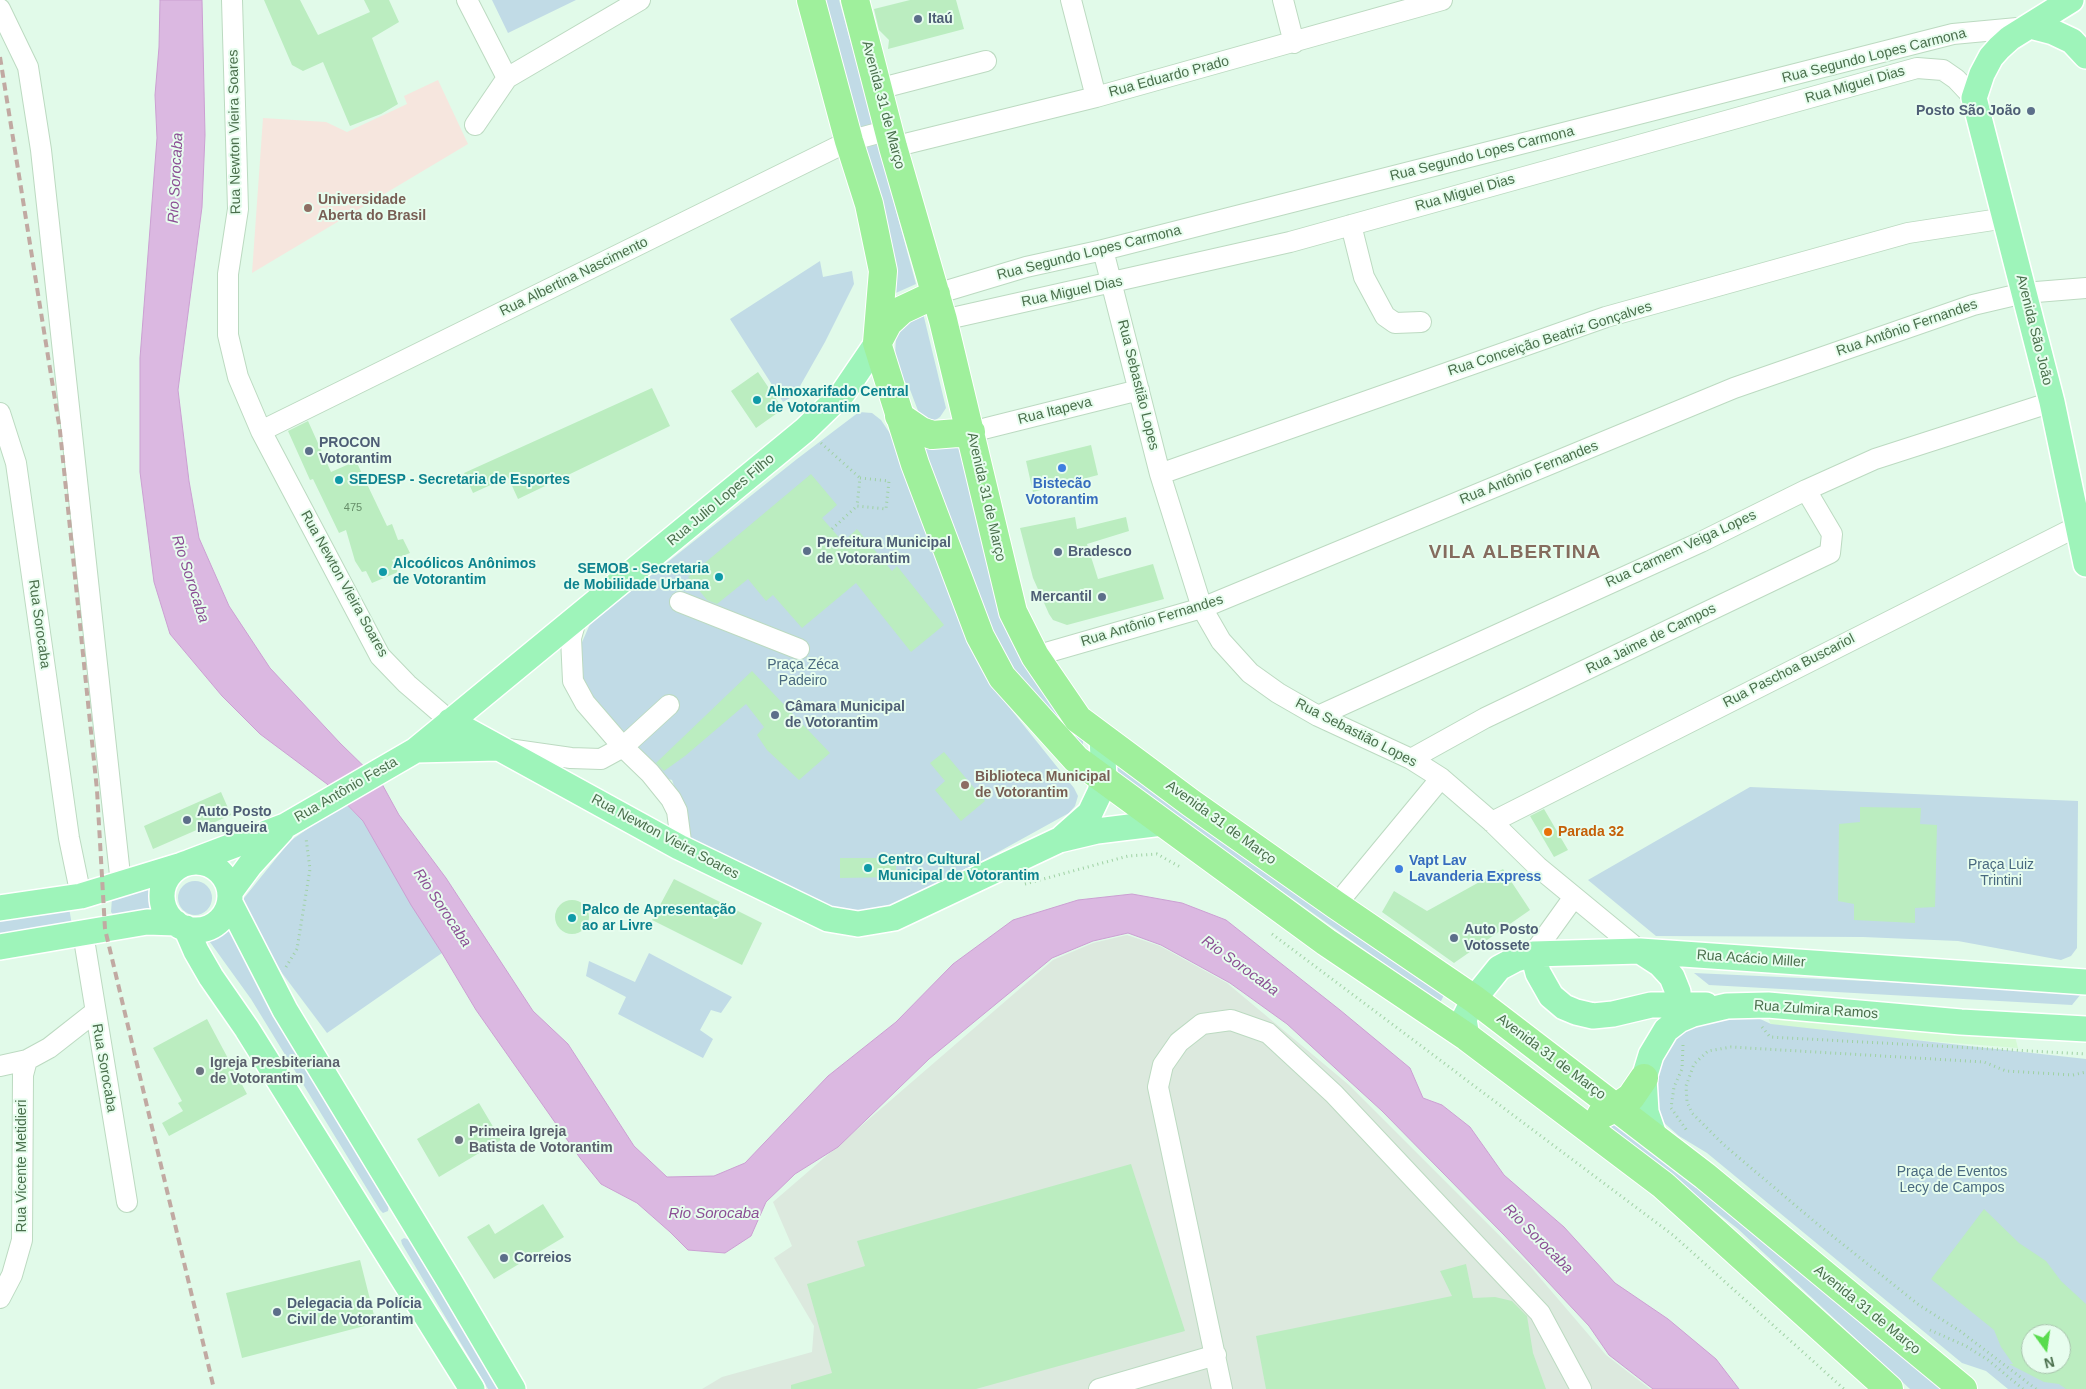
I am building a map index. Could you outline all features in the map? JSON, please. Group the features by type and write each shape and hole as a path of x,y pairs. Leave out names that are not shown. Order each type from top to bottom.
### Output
{"highway":[{"path":"811,0 868,204 883,271 877,343 915,464 975,622 1002,677 1076,759 1326,942 1467,1037 1663,1185 1889,1389"},
{"name":"Avenida 31 de Março","path":"855,0 891,138 943,320 1014,612 1035,656 1078,719 1191,803 1474,999 1617,1107 1705,1176 1963,1389"},
{"path":"877,343 888,323 902,310 936,294"},
{"path":"899,416 921,431 932,435 971,432"},
{"path":"1575,1120 1599,1116 1617,1107 1631,1097 1644,1078"}],"main road":[{"path":"1974,98 1982,74 1991,57 2010,38 2071,0"},
{"path":"2030,26 2053,32 2072,41 2086,56"},
{"name":"Avenida São João","path":"1974,98 2082,523 2086,564"},
{"name":"Rua Julio Lopes Filho","path":"412,752 576,620 806,430 843,393 877,343"},
{"name":"Rua Newton Vieira Soares","path":"450,721 682,849 828,919 858,924 894,918 1060,840"},
{"path":"1060,840 1090,813 1104,779 1102,736"},
{"path":"412,752 499,748"},
{"name":"Rua Antônio Festa","path":"230,898 250,865 299,824 412,752"},
{"path":"1060,840 1097,831 1162,823"},
{"name":"Rua Antônio Festa","path":"0,908 81,896 184,864 299,824"},
{"path":"472,1389 377,1235 181,926 168,915 163,905 164,883 170,874 184,864 201,862 216,869 227,881 230,898 285,1010 513,1389"},
{"path":"81,896 88,915 91,932"},
{"path":"0,947 147,922 197,930 213,925 225,914 230,898"},
{"path":"1640,951 1660,964 1672,977 1678,992 1681,1022 1666,1030 1651,1055 1644,1078 1646,1112 1655,1138"},
{"name":"Rua Acácio Miller","path":"1467,1037 1464,1020 1474,999 1499,968 1516,959 1532,954 1640,951 2086,982"},
{"name":"Rua Zulmira Ramos","path":"1532,954 1538,973 1551,996 1564,1007 1593,1016 1614,1014 1651,1005 1681,1022 1727,1006 1768,1005 1961,1022 2086,1029"},
{"path":"377,1235 409,1215"}],"street":[{"name":"Rua Newton Vieira Soares","path":"232,0 238,209 228,274 228,334 238,378 261,430 380,656 406,684 450,721"},
{"path":"467,0 507,78"},
{"path":"475,125 507,78 640,0"},
{"path":"1071,0 1096,97"},
{"path":"1283,0 1294,43"},
{"name":"Rua Eduardo Prado","path":"891,138 1096,97 1442,0"},
{"path":"0,10 28,67 41,150 122,884"},
{"name":"Rua Segundo Lopes Carmona","path":"936,294 1026,267 1103,250 1953,34 2030,26"},
{"path":"1917,43 1924,68"},
{"path":"878,89 986,61"},
{"name":"Rua Miguel Dias","path":"943,320 1290,242 1917,68 1943,70 1956,79 1974,98"},
{"name":"Rua Albertina Nascimento","path":"261,430 849,141 891,138"},
{"name":"Rua Conceição Beatriz Gonçalves","path":"1160,474 1606,318 1908,233 2006,218"},
{"path":"1350,225 1364,277 1385,316 1395,323 1421,322"},
{"name":"Rua Sebastião Lopes","path":"1103,250 1113,283 1160,474 1202,608 1221,641 1250,673 1278,693 1318,716 1411,759 1440,778 1492,822 1538,867 1640,951"},
{"name":"Rua Antônio Fernandes","path":"1035,656 1202,608 1734,388 1973,305 2024,293 2086,288"},
{"name":"Rua Itapeva","path":"971,432 1139,390"},
{"name":"Rua Carmem Veiga Lopes","path":"1318,716 1701,542 1806,490 1875,459 2052,402"},
{"name":"Rua Sorocaba","path":"0,413 16,462 69,838 81,896"},
{"name":"Rua Jaime de Campos","path":"1411,759 1485,718 1830,552 1832,534 1806,490"},
{"name":"Rua Paschoa Buscariol","path":"1492,822 2082,523"},
{"path":"680,602 799,649"},
{"path":"576,620 571,638 573,681 584,703 623,747 650,773 671,799 677,811 682,849"},
{"path":"499,748 571,758 601,759 623,747 669,705"},
{"path":"1336,905 1440,778"},
{"path":"1532,954 1574,897"},
{"name":"Rua Sorocaba","path":"91,932 95,1012 127,1202"},
{"path":"0,1066 27,1060 49,1048 95,1012"},
{"path":"1222,1389 1158,1087 1163,1065 1179,1042 1202,1024 1231,1020 1268,1033 1334,1094 1540,1314 1581,1389"},
{"name":"Rua Vicente Metidieri","path":"0,1298 12,1275 22,1240 23,1075 27,1060"},
{"path":"1099,1389 1216,1355"}],"path":[{"path":"806,430 860,478 889,481 886,509 857,506"},
{"path":"832,529 857,506 860,478"},
{"path":"271,983 282,973 298,949 310,869 306,838 299,824"},
{"path":"1025,884 1128,856 1157,854 1188,871"},
{"path":"1268,930 1673,1235 1844,1389"},
{"path":"1681,1022 1682,1069 1674,1087 1671,1108 1687,1131 1695,1138"},
{"path":"1757,1022 1770,1037 2086,1054"},
{"path":"2036,1389 1960,1331 1919,1305 1815,1222 1724,1145 1692,1113 1687,1102 1686,1086 1694,1064 1708,1051 1731,1048 1984,1062 2006,1071 2073,1075 2086,1072"},
{"path":"1926,1328 1966,1346 1988,1360 2023,1389"}],"shaded area":[{"name":"Universidade Aberta do Brasil","path":"438,80 468,144 252,273 263,118 326,122 347,132 407,104 404,96"},
{"path":"1127,935 1160,946 1227,983 1349,1085 1529,1265 1606,1355 1650,1389 702,1389 722,1377 812,1352 814,1326 774,1258 792,1246 773,1202 1053,960 1093,943"},
{"path":"1768,1018 2014,1033 2018,1048 1773,1029"}],"green space":[{"path":"492,0 576,0 508,33"},
{"path":"826,0 839,0 875,130 861,132"},
{"path":"877,141 916,284 889,296 864,144"},
{"path":"820,261 823,277 852,271 854,284 825,342 795,395 783,402 730,319"},
{"path":"923,313 946,408 940,417 934,421 927,421 920,416 909,387 902,378 895,357 896,335 901,324"},
{"name":"Praça Zéca Padeiro","path":"859,412 872,413 881,420 897,444 966,623 1001,697 1074,788 1078,796 1075,806 1069,813 944,882 893,905 875,910 833,908 759,876 685,835 682,809 672,780 664,778 596,707 578,676 579,649 590,624"},
{"path":"916,441 962,442 997,583 1083,736 1083,755 1002,660"},
{"path":"1123,758 1445,993 1440,1003 1112,771"},
{"name":"Praça Luiz Trintini","path":"1750,787 2078,801 2077,948 2071,956 2061,960 1958,941 1863,937 1656,936 1588,880"},
{"path":"347,805 363,821 442,953 327,1033 282,973 240,903 290,841"},
{"path":"195,881 202,882 207,886 211,891 211,905 207,910 202,914 195,915 188,914 183,910 179,905 178,898 179,891 183,886 188,882"},
{"path":"151,887 151,902 155,911 116,918 111,912 112,898"},
{"path":"69,908 72,925 0,936 0,919"},
{"path":"225,919 389,1204 388,1211 383,1213 380,1210 251,999 202,931 211,929"},
{"path":"649,953 732,997 721,1013 711,1010 700,1030 713,1039 703,1058 618,1014 626,997 586,976 589,961 635,982"},
{"path":"1694,973 2061,990 2081,994 2072,1005 1709,985"},
{"name":"Praça de Eventos Lecy de Campos","path":"1705,1018 1758,1018 1771,1024 2086,1059 2086,1389 2008,1389 1986,1371 1962,1363 1707,1153 1679,1136 1663,1122 1656,1108 1655,1085 1664,1050 1683,1033"},
{"path":"1618,1117 1945,1389 1910,1389 1738,1229 1605,1125"},
{"path":"404,1238 410,1240 502,1389 488,1389 402,1244 401,1240"}],"water":[{"name":"Rio Sorocaba","path":"160,0 202,0 205,135 202,207 178,390 189,481 199,538 229,606 270,668 340,743 382,784 399,815 446,878 533,1011 568,1044 634,1146 667,1177 714,1176 745,1163 828,1076 896,1022 953,964 1013,920 1078,900 1132,894 1182,903 1226,920 1410,1068 1423,1098 1442,1105 1470,1127 1504,1175 1564,1227 1615,1283 1668,1319 1716,1359 1739,1389 1653,1389 1609,1355 1589,1326 1504,1235 1382,1111 1287,1024 1230,983 1161,945 1128,933 1093,941 1052,958 929,1059 838,1147 795,1174 766,1202 751,1236 725,1253 688,1250 637,1203 601,1184 580,1158 476,1010 411,905 363,821 327,784 260,734 222,696 170,634 154,582 140,472 140,358 157,138 155,95"}],"building":[{"path":"264,0 300,0 318,35 370,12 364,0 389,0 399,22 372,38 398,104 381,114 350,126 323,62 303,71 292,65"},
{"name":"Itaú","path":"910,0 956,0 964,29 888,49 889,40 879,30 874,9"},
{"name":"Almoxarifado Central de Votorantim","path":"758,372 783,409 756,428 731,391"},
{"path":"652,388 670,426 518,499 508,477 473,493 464,473"},
{"path":"308,421 331,472 356,461 387,526 392,524 398,540 403,539 410,553 392,560 398,572 372,583 366,571 362,572 355,561 346,530 339,533 313,479 310,480 288,431"},
{"name":"Bistecão Votorantim","path":"1091,445 1098,475 1033,492 1026,461"},
{"name":"Prefeitura Municipal de Votorantim","path":"811,474 837,505 822,518 843,542 857,529 892,571 897,566 944,625 911,652 856,583 802,628 773,595 766,601 748,579 717,604 707,600 688,577"},
{"path":"1075,517 1077,529 1126,517 1129,531 1087,544 1098,579 1153,564 1164,599 1067,625 1053,620 1033,578 1020,528"},
{"name":"Câmara Municipal de Votorantim","path":"752,671 830,753 799,780 767,750 757,735 764,727 746,704 685,756 664,771 656,763"},
{"name":"Biblioteca Municipal de Votorantim","path":"944,752 985,801 961,821 935,790 945,781 930,763"},
{"name":"Auto Posto Mangueira","path":"221,792 231,815 153,849 144,826"},
{"path":"1860,807 1921,808 1920,824 1937,825 1935,907 1915,908 1915,923 1854,920 1854,904 1838,901 1839,824 1860,822"},
{"name":"Parada 32","path":"1544,809 1568,850 1554,857 1530,816"},
{"name":"Centro Cultural Municipal de Votorantim","path":"840,858 896,858 896,877 840,878"},
{"name":"Auto Posto Votossete","path":"1503,869 1530,910 1454,963 1382,912 1394,891 1427,911"},
{"path":"674,879 762,923 742,965 652,920"},
{"name":"Palco de Apresentação ao ar Livre","path":"572,900 584,905 589,917 584,929 572,934 560,929 555,917 560,905"},
{"name":"Igreja Presbiteriana de Votorantim","path":"207,1019 247,1094 169,1136 162,1123 183,1111 178,1103 182,1101 153,1048"},
{"name":"Primeira Igreja Batista de Votorantim","path":"479,1103 501,1140 439,1177 417,1139"},
{"path":"1131,1164 1185,1331 976,1389 791,1389 791,1385 832,1373 807,1284 865,1266 857,1241"},
{"name":"Correios","path":"543,1204 564,1237 494,1279 467,1237 489,1224 495,1234"},
{"path":"1984,1209 2019,1243 2046,1261 2061,1281 2086,1304 2086,1389 2066,1389 2059,1384 2044,1382 2028,1374 2071,1374 2071,1324 2021,1324 2021,1370 2009,1364 2013,1364 2001,1347 1994,1330 1931,1279"},
{"name":"Delegacia da Polícia Civil de Votorantim","path":"360,1260 376,1323 242,1358 226,1293"},
{"path":"1466,1264 1473,1298 1495,1297 1512,1301 1527,1316 1533,1353 1546,1389 1266,1389 1256,1336 1452,1296 1440,1271"}],"railway":[{"path":"0,57 60,431 97,790 105,929 214,1389"}],"place":[{"name":"Itaú","path":"918,19"},
{"name":"Posto São João","path":"2031,111"},
{"name":"Universidade Aberta do Brasil","path":"308,208"},
{"name":"Almoxarifado Central de Votorantim","path":"757,400"},
{"name":"PROCON Votorantim","path":"309,451"},
{"name":"Bistecão Votorantim","path":"1062,468"},
{"name":"SEDESP - Secretaria de Esportes","path":"339,480"},
{"name":"Prefeitura Municipal de Votorantim","path":"807,551"},
{"name":"Bradesco","path":"1058,552"},
{"name":"Alcoólicos Anônimos de Votorantim","path":"383,572"},
{"name":"SEMOB - Secretaria de Mobilidade Urbana","path":"719,577"},
{"name":"Mercantil","path":"1102,597"},
{"name":"Câmara Municipal de Votorantim","path":"775,715"},
{"name":"Biblioteca Municipal de Votorantim","path":"965,785"},
{"name":"Auto Posto Mangueira","path":"187,820"},
{"name":"Parada 32","path":"1548,832"},
{"name":"Centro Cultural Municipal de Votorantim","path":"868,868"},
{"name":"Vapt Lav Lavanderia Express","path":"1399,869"},
{"name":"Palco de Apresentação ao ar Livre","path":"572,918"},
{"name":"Auto Posto Votossete","path":"1454,938"},
{"name":"Igreja Presbiteriana de Votorantim","path":"200,1071"},
{"name":"Primeira Igreja Batista de Votorantim","path":"459,1140"},
{"name":"Correios","path":"504,1258"},
{"name":"Delegacia da Polícia Civil de Votorantim","path":"277,1312"}],"district":[{"name":"VILA ALBERTINA","path":"1515,553"}]}
